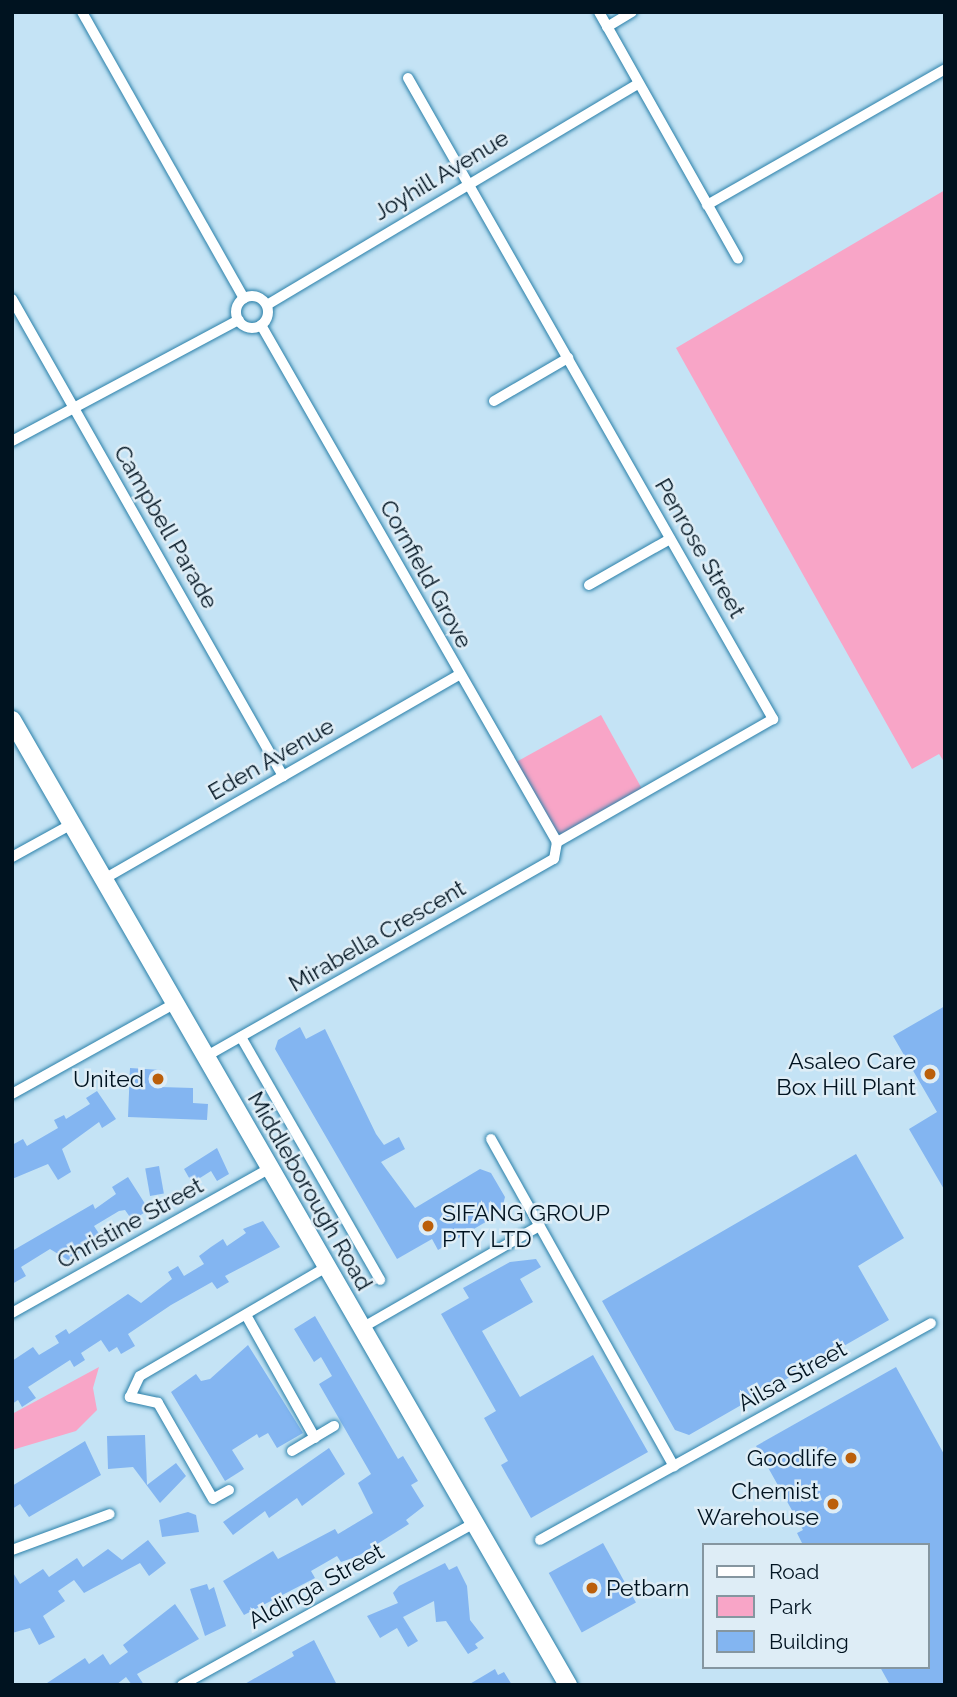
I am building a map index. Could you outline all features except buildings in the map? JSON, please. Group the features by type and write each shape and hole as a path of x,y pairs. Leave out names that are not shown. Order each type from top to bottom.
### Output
{"main road":[{"name":"Middleborough Road","path":"12,720 471,1524 568,1685"}],"street":[{"path":"82,12 244,298"},
{"path":"599,12 738,260"},
{"path":"607,27 632,12"},
{"path":"707,205 945,69"},
{"name":"Penrose Street","path":"408,78 773,719 557,842"},
{"name":"Joyhill Avenue","path":"267,305 469,181 638,84"},
{"path":"257,296 267,305 261,325 249,327 239,320 238,306 244,298 257,296"},
{"name":"Campbell Parade","path":"12,299 283,776"},
{"path":"12,441 73,406 239,320"},
{"name":"Cornfield Grove","path":"261,325 557,842"},
{"path":"494,401 568,358"},
{"path":"589,586 670,539"},
{"name":"Eden Avenue","path":"104,879 459,675"},
{"path":"12,858 72,824"},
{"name":"Mirabella Crescent","path":"205,1057 554,859 557,842"},
{"path":"12,1094 174,1004"},
{"path":"241,1037 380,1280"},
{"path":"491,1139 674,1466"},
{"name":"Christine Street","path":"12,1313 268,1168"},
{"path":"360,1329 539,1226"},
{"path":"229,1490 213,1499 158,1403 131,1397 140,1376 326,1268"},
{"path":"246,1315 315,1437"},
{"name":"Ailsa Street","path":"540,1540 931,1323"},
{"path":"292,1451 334,1426"},
{"path":"12,1550 110,1514"},
{"name":"Aldinga Street","path":"182,1685 471,1524"}],"green space":[{"path":"945,190 945,763 939,754 912,769 676,348"},
{"path":"601,715 644,793 555,842 512,764"},
{"path":"99,1367 93,1388 97,1410 76,1431 12,1450 12,1414"}],"place":[{"name":"Asaleo Care Box Hill Plant","path":"930,1074"},
{"name":"United","path":"158,1079"},
{"name":"SIFANG GROUP PTY LTD","path":"428,1226"},
{"name":"Goodlife","path":"851,1458"},
{"name":"Chemist Warehouse","path":"833,1504"},
{"name":"Petbarn","path":"592,1588"}]}
